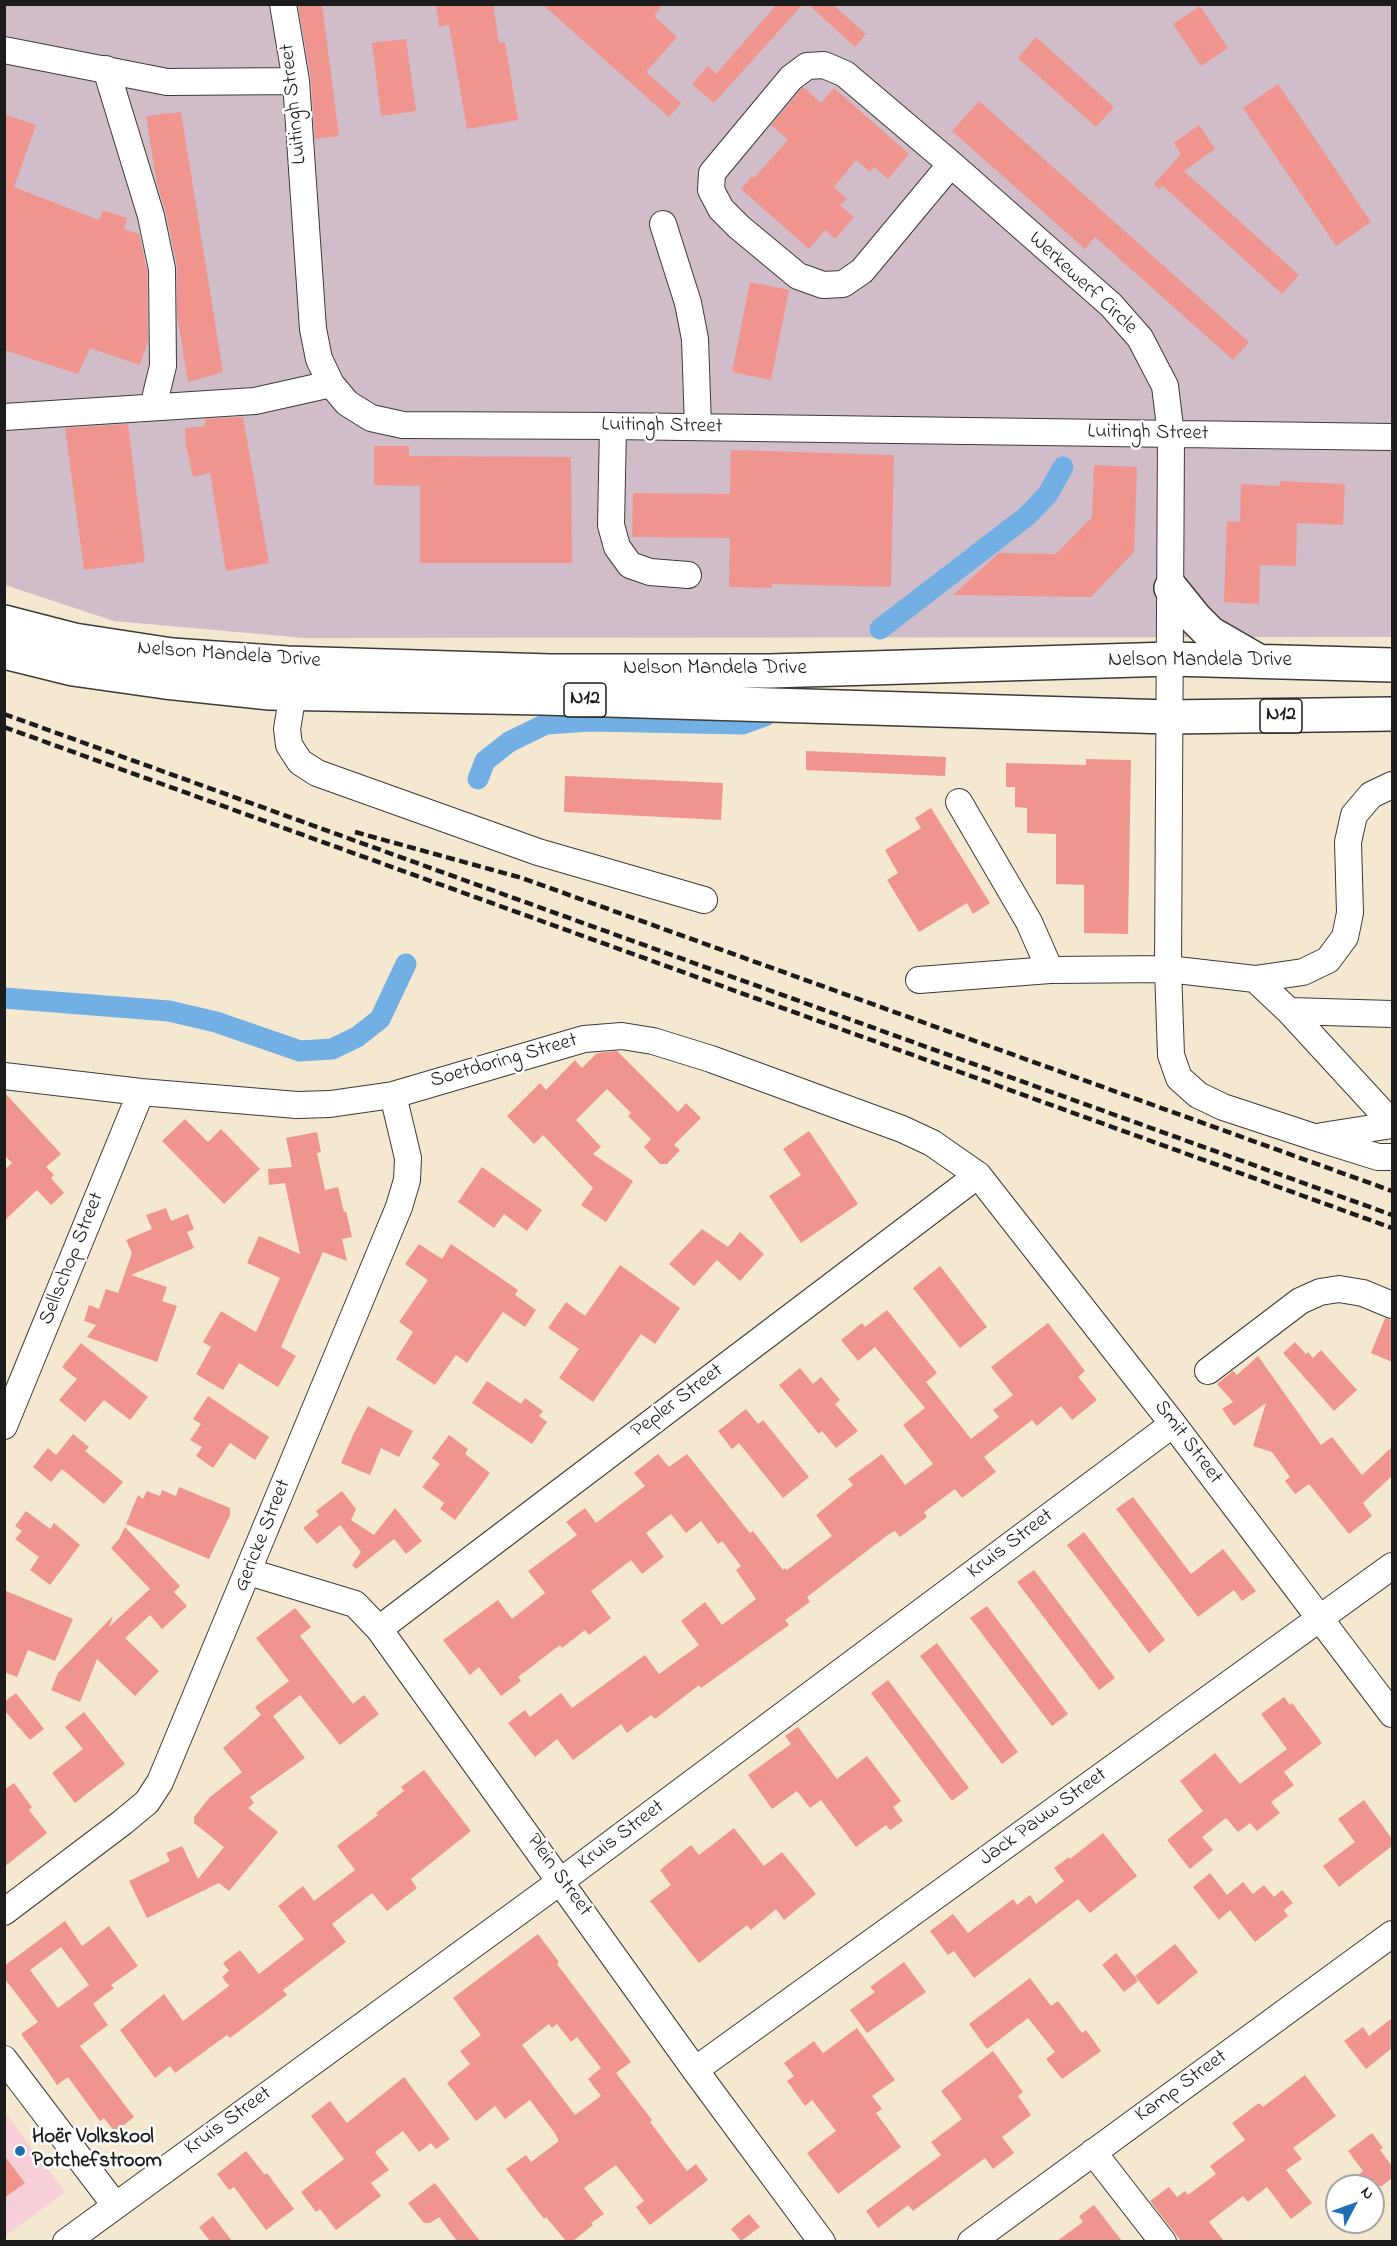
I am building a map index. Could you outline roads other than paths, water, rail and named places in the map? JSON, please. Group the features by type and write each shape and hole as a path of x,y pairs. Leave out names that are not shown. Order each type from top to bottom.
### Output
{"highway":[{"path":"1171,588 1210,633 1260,661"},
{"name":"Nelson Mandela Drive","path":"4,622 74,640 172,655 299,663 550,671 770,671 1171,659 1392,664"},
{"name":"Nelson Mandela Drive","path":"4,652 73,669 270,693 542,698 1169,717 1392,714"}],"street":[{"name":"Luitingh Street","path":"283,4 296,81 313,329 319,359 331,384 347,403 371,418 403,426 613,426 1392,437"},
{"path":"4,50 167,82 296,81"},
{"name":"Werkewerf Circle","path":"951,164 862,272 843,284 823,285 798,276 739,227 721,209 711,190 712,172 791,78 807,66 824,65 845,74 951,164 1111,305 1140,338 1165,386 1171,435 1168,969 1171,1056 1179,1078 1198,1095 1223,1107 1388,1159"},
{"path":"106,69 151,216 162,269 163,366 153,407"},
{"path":"663,224 688,303 695,339 698,427"},
{"path":"4,417 255,401 331,384"},
{"path":"613,426 611,525 617,547 630,565 650,572 688,575"},
{"path":"293,693 287,729 289,745 300,762 317,773 538,852 704,900"},
{"path":"919,980 1050,970 1168,969 1255,979 1303,972 1328,960 1345,937 1350,913 1348,842 1354,815 1371,795 1392,785"},
{"path":"959,802 1029,922 1050,970"},
{"path":"1255,979 1288,1011 1392,1124"},
{"path":"1288,1011 1392,1014"},
{"name":"Soetdoring Street","path":"4,1076 141,1092 297,1105 330,1104 393,1095 584,1039 622,1036 653,1041 711,1059 903,1129 932,1143 978,1175"},
{"name":"Sellschop Street","path":"4,1426 141,1092"},
{"name":"Gericke Street","path":"4,1912 147,1802 160,1782 399,1207 407,1180 408,1158 393,1095"},
{"path":"1314,1137 1392,1124"},
{"name":"Smit Street","path":"978,1175 1173,1424 1392,1714"},
{"name":"Pepler Street","path":"378,1629 978,1175"},
{"path":"1208,1371 1300,1301 1320,1292 1339,1289 1363,1293 1392,1305"},
{"name":"Kruis Street","path":"66,2241 561,1881 1173,1424"},
{"name":"Jack Pauw Street","path":"695,2070 1392,1566"},
{"name":"Plein Street","path":"249,1572 355,1604 378,1629 695,2070 822,2241"},
{"name":"Kamp Street","path":"971,2241 1392,1934"},
{"path":"4,2059 115,2205"},
{"path":"1093,2152 1163,2241"}],"waterway":[{"path":"880,629 1027,516 1048,494 1063,467"},
{"path":"478,779 485,761 509,742 546,724 590,721 743,724 765,716"},
{"path":"4,998 169,1011 216,1022 300,1051 332,1049 357,1037 380,1019 406,964"}],"railway":[{"path":"4,714 1392,1215"},
{"path":"4,727 1392,1228"},
{"path":"355,832 522,878 1392,1191"}],"place":[{"name":"Hoër Volkskool Potchefstroom","path":"20,2151"}]}
